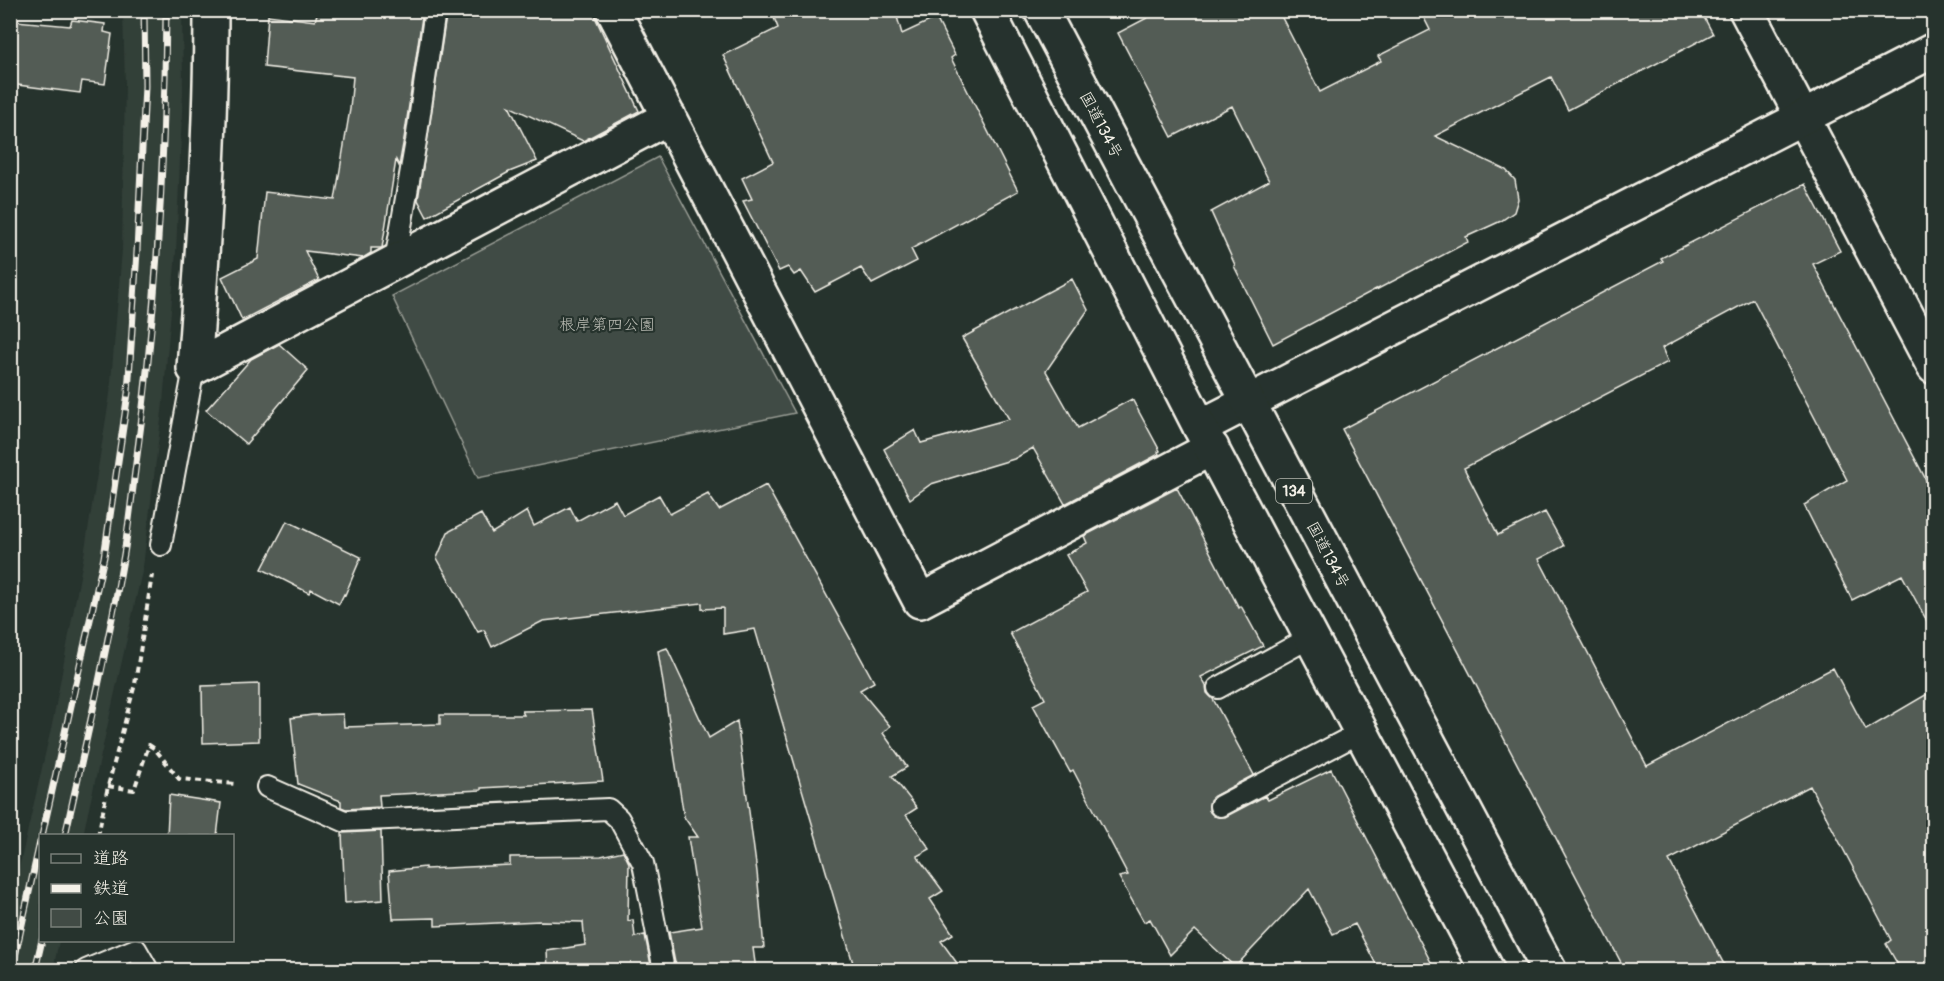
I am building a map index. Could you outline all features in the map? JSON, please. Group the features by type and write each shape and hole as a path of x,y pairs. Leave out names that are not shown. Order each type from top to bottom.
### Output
{"main road":[{"path":"194,368 204,238 211,92 211,10"},
{"path":"614,10 920,601 1206,438 1247,402 1934,50"},
{"path":"987,10 1206,438 1487,970"},
{"name":"国道134号","path":"1041,10 1549,970"},
{"path":"1746,10 1934,367"},
{"path":"194,368 669,117"}],"lane":[{"path":"395,261 416,141 435,10"},
{"path":"161,545 194,368"},
{"path":"1218,688 1311,636"},
{"path":"1220,806 1361,732"},
{"path":"267,787 344,820 608,809 619,819 643,863 664,970"},
{"path":"86,970 136,949 148,970"}],"path":[{"path":"98,834 108,786 135,684 151,580 161,545"},
{"path":"108,786 134,790 149,745 155,749 179,779 267,787"}],"shaded area":[{"path":"123,11 182,11 183,90 176,252 163,403 143,567 83,834 39,834 39,942 59,942 53,970 11,970 11,903 53,720 84,555 110,394 122,250 125,84"}],"green space":[{"name":"根岸第四公園","path":"658,157 795,413 478,478 392,296"}],"building":[{"path":"318,10 423,10 404,139 399,166 396,160 382,248 371,248 371,253 363,258 305,251 319,280 242,320 222,277 258,259 265,192 335,200 353,77 264,67 268,15 315,21"},
{"path":"447,10 594,10 596,19 639,111 583,141 509,106 537,161 509,172 427,217 418,200"},
{"path":"771,10 895,10 902,34 936,18 955,55 951,58 1018,191 911,249 917,261 872,284 861,268 815,292 801,271 794,275 788,267 779,271 743,201 752,199 742,178 773,162 723,55 778,28"},
{"path":"1162,10 1278,10 1320,92 1381,61 1378,56 1430,30 1420,10 1700,10 1713,34 1568,110 1551,77 1435,136 1506,170 1515,180 1518,199 1514,212 1501,221 1466,237 1468,242 1273,344 1234,266 1211,212 1269,181 1232,106 1172,137 1118,33"},
{"path":"72,20 105,24 104,32 112,34 105,84 82,81 80,93 10,84 10,65 16,21 70,26"},
{"path":"1805,184 1840,251 1813,264 1934,495 1934,634 1902,575 1852,600 1804,505 1847,480 1753,299 1662,348 1668,362 1464,468 1498,535 1545,512 1564,546 1539,559 1647,766 1833,668 1866,730 1934,690 1934,970 1901,970 1886,944 1891,940 1810,786 1669,860 1727,970 1625,970 1342,429 1663,261 1661,258"},
{"path":"1072,279 1088,310 1046,371 1078,428 1132,399 1160,451 1159,454 1065,504 1033,448 1014,459 931,484 910,499 884,449 915,430 921,443 1009,419 962,338"},
{"path":"279,344 308,370 246,444 206,410 251,359"},
{"path":"766,485 874,682 860,690 890,726 883,733 907,767 892,776 917,808 906,815 930,849 917,856 943,891 930,899 953,934 941,941 962,970 855,970 755,629 723,634 723,608 702,609 702,603 543,621 492,647 484,630 478,632 437,558 448,532 481,514 492,533 527,511 534,526 570,507 577,521 615,500 623,515 659,495 670,514 708,494 719,510"},
{"path":"1177,488 1239,608 1241,606 1263,646 1201,677 1207,693 1213,699 1254,775 1214,796 1210,800 1209,811 1214,816 1225,817 1265,796 1268,800 1331,769 1435,970 1379,970 1355,924 1333,934 1309,889 1235,967 1195,930 1170,955 1150,919 1144,922 1119,877 1128,875 1073,770 1070,772 1033,705 1045,699 1010,633 1087,592 1066,555 1087,543 1084,536"},
{"path":"287,521 361,557 339,604 311,589 309,593 262,569"},
{"path":"667,648 709,738 737,721 757,872 764,948 753,948 756,970 676,968 669,932 702,927 688,837 698,837 684,817 658,651"},
{"path":"259,684 259,741 203,743 202,686"},
{"path":"592,710 603,781 379,795 380,807 346,809 341,807 341,801 298,784 291,718 343,714 344,727 440,724 440,715 524,715 522,711"},
{"path":"169,795 221,803 217,834 167,834"},
{"path":"381,831 383,900 345,903 342,833"},
{"path":"623,851 629,863 628,921 633,920 635,937 645,935 652,970 548,970 547,951 585,945 583,922 540,921 435,926 435,918 393,919 389,871 425,867 425,869 510,865 510,857 601,856"}],"railway":[{"path":"42,834 104,557 128,393 145,86 144,10"},
{"path":"65,834 116,599 128,530 154,299 164,126 166,10"},
{"path":"12,970 39,847"},
{"path":"35,970 42,942"}]}
